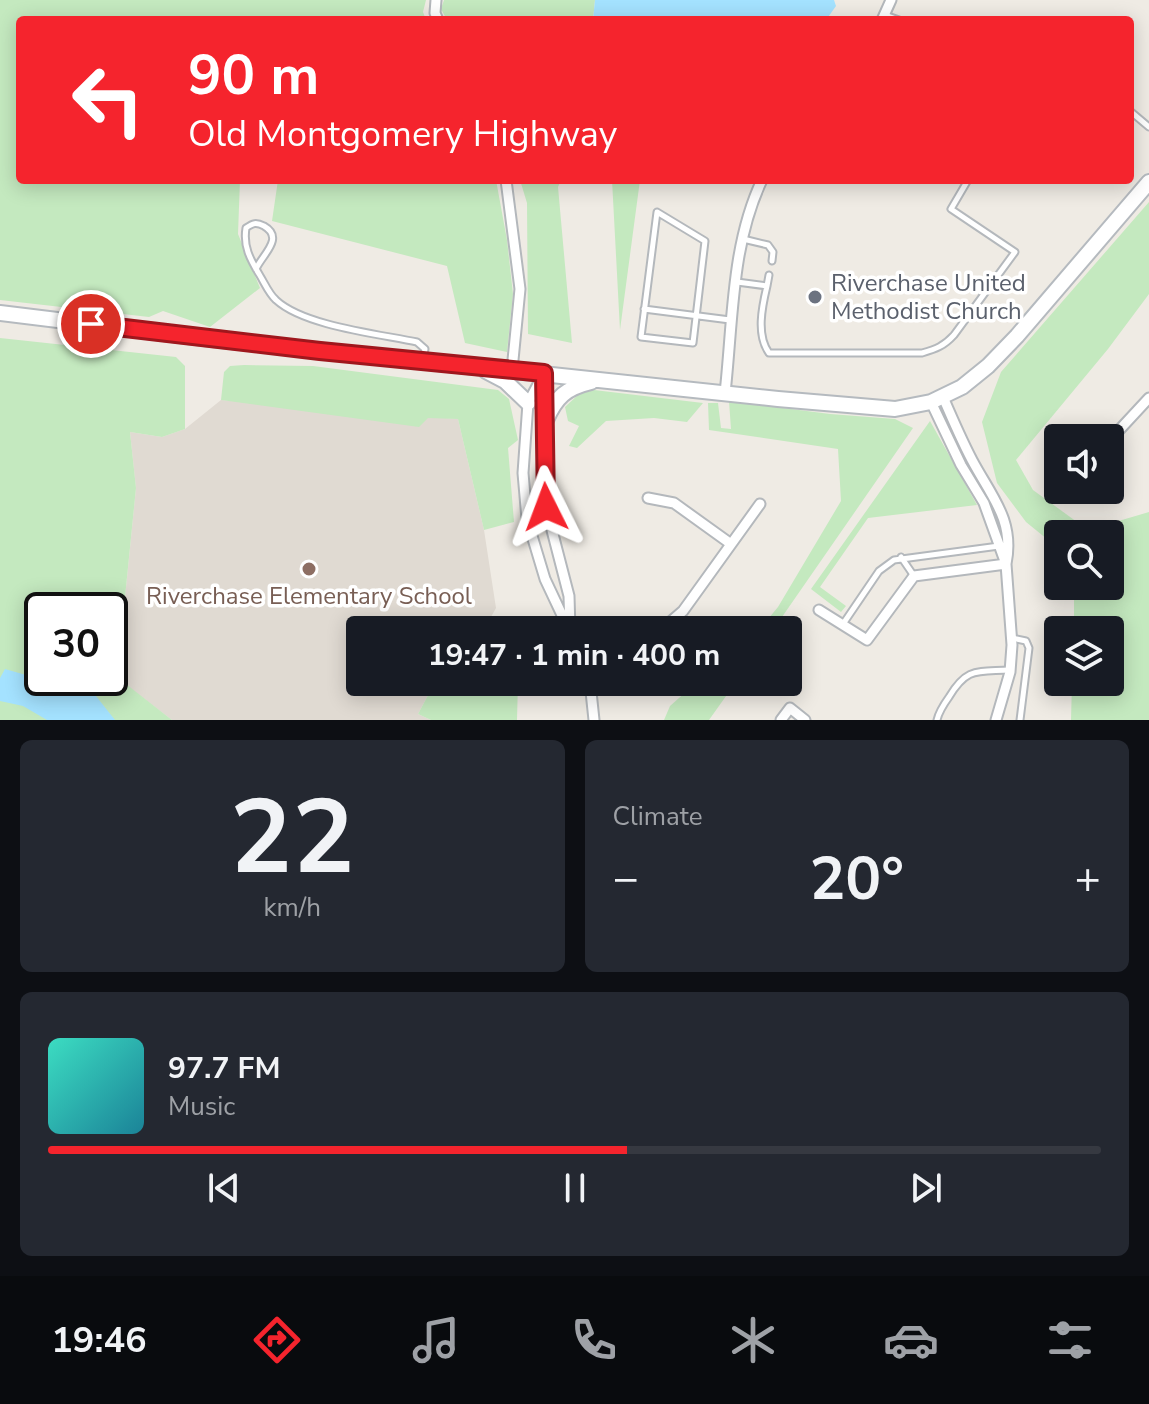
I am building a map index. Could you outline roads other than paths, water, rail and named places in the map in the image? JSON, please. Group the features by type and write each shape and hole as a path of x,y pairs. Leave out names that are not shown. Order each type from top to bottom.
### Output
{"street":[{"path":"0,313 212,339 725,393 876,408 912,407 937,400 974,378 1003,352 1149,182"},
{"path":"507,184 520,289 512,370"},
{"path":"725,393 742,239 760,184"},
{"path":"474,366 505,381 528,403"},
{"path":"544,373 528,403 523,473 527,519 545,579 563,616"},
{"path":"544,373 546,507 569,596 570,616"},
{"path":"546,420 554,403 568,389 599,380"},
{"path":"1124,425 1149,398"},
{"path":"937,400 961,465 984,503 1006,564"},
{"path":"937,400 1003,515 1009,539 1006,564 1012,638 1010,670 996,720"},
{"path":"648,498 674,503 731,544"},
{"path":"677,616 760,504"},
{"path":"819,610 867,640 914,576 1006,564"},
{"path":"591,696 594,720"},
{"path":"781,720 790,708 805,720"}],"lane":[{"path":"769,275 761,314 765,346 769,353 922,353 945,345 1015,252 968,217 951,209 966,184"},
{"path":"657,212 705,241 693,343 641,337 644,309 657,212"},
{"path":"256,269 273,243 273,236 259,223 252,223 246,228 244,237 246,251 256,269 274,299 293,312 325,322 417,342 425,349 423,361"},
{"path":"742,239 768,245 773,252 772,261"},
{"path":"737,282 767,286"},
{"path":"644,309 733,321"},
{"path":"843,625 879,571 888,563 901,557 999,546"},
{"path":"901,557 914,576"},
{"path":"1012,638 1026,641 1029,648 1020,720"},
{"path":"937,720 960,678 975,672 1010,670"}],"water":[{"path":"595,0 834,0 836,6 829,16 593,16"},
{"path":"5,669 24,674 24,696 96,696 115,720 47,720 23,706 0,701 0,678"}],"place":[{"name":"Riverchase United Methodist Church","path":"815,297"},
{"name":"Riverchase Elementary School","path":"309,569"}]}
